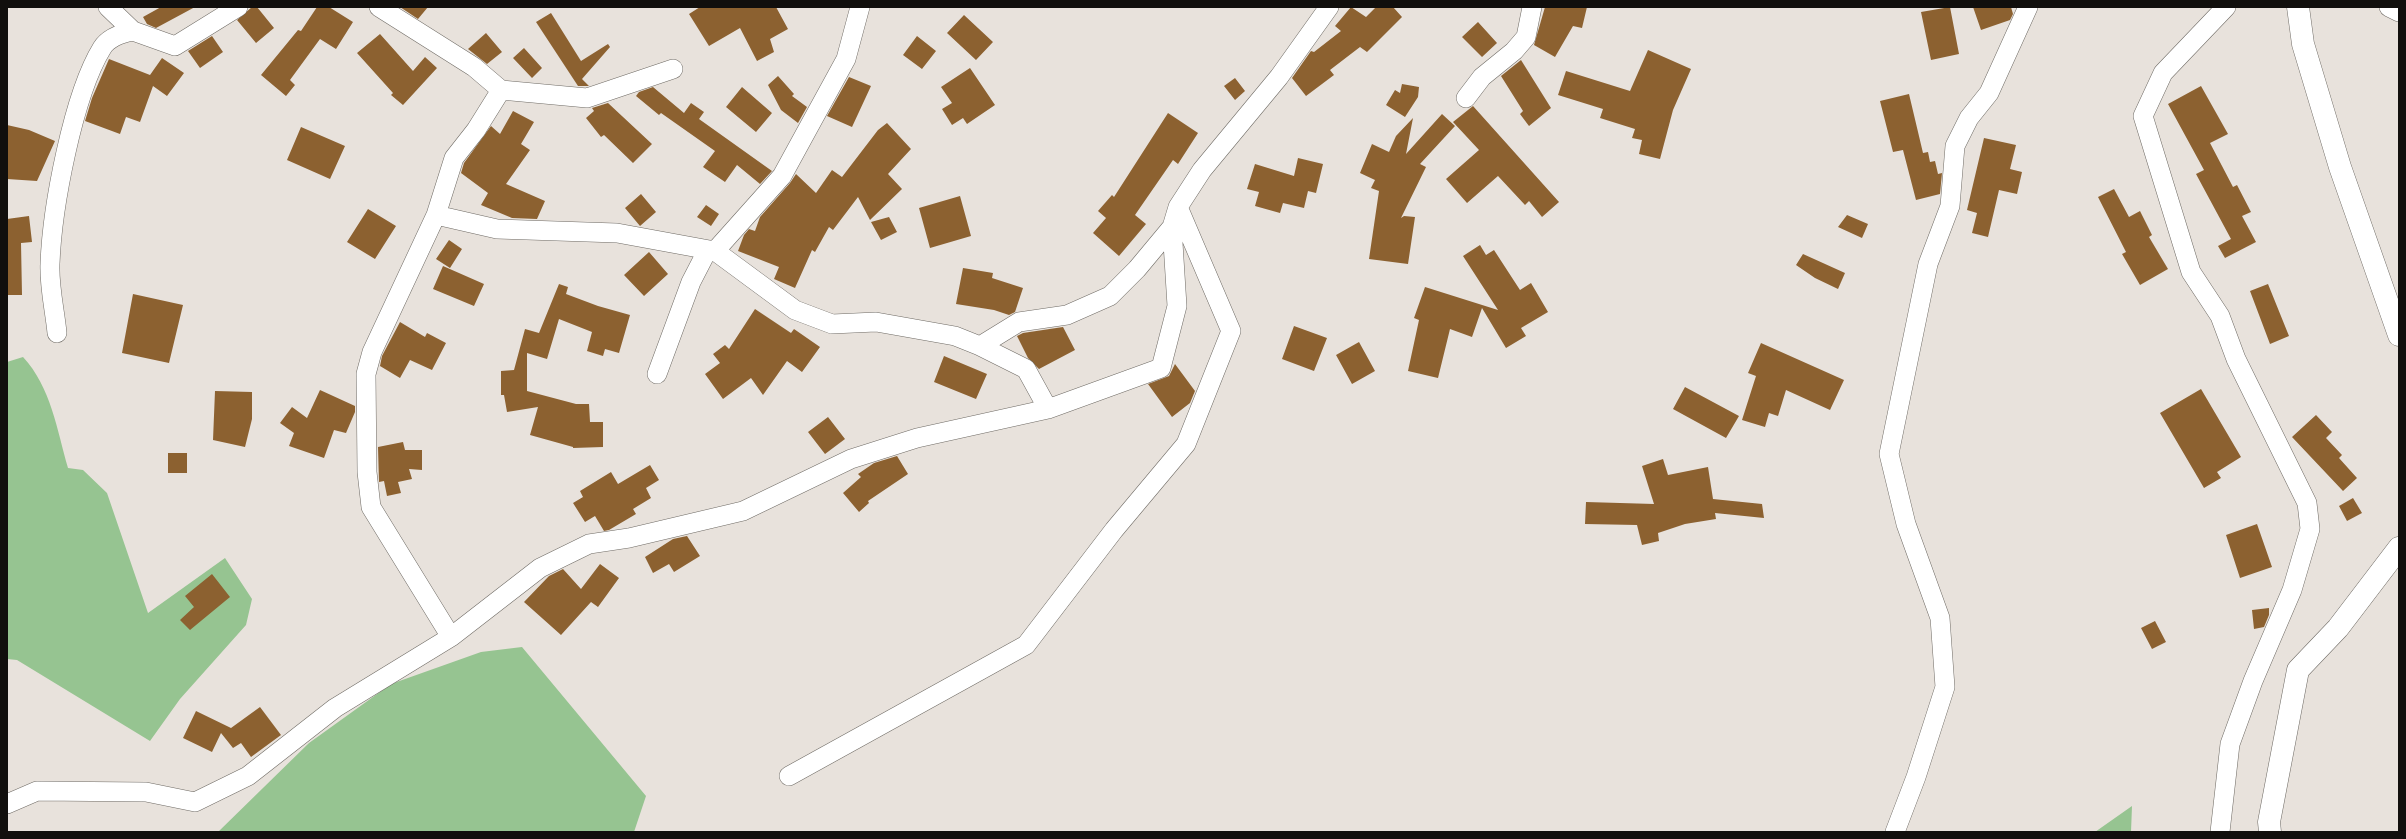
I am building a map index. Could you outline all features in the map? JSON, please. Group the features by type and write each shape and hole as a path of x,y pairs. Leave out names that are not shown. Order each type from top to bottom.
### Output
{"highway":[{"path":"2298,7 2303,44 2340,167 2399,335"},
{"path":"2270,832 2269,822 2298,670 2338,628 2399,548"}],"street":[{"path":"108,7 133,32"},
{"path":"57,333 50,266 54,221 81,96 103,46 122,33 133,32 176,46 238,7"},
{"path":"379,7 474,67 501,90 587,98 673,69"},
{"path":"657,374 691,282 707,251 715,251 782,176 846,59 860,7"},
{"path":"7,804 37,791 146,792 195,802 248,776 335,708 452,637 540,568 588,544 629,538 743,511 850,459 917,438 1048,409 1161,368 1176,306 1172,227 1178,207 1202,170 1279,76 1329,7"},
{"path":"1466,98 1482,77 1514,52 1526,37 1532,7"},
{"path":"1895,832 1916,777 1945,687 1940,618 1906,524 1889,454 1928,264 1950,206 1955,146 1969,118 1989,93 2028,7"},
{"path":"2220,832 2230,744 2253,681 2292,590 2310,529 2307,503 2236,359 2220,316 2191,272 2143,116 2163,73 2226,7"},
{"path":"2389,7 2399,12"},
{"path":"452,637 371,507 367,472 366,374 372,352 436,215 454,158 476,130 501,90"},
{"path":"789,776 1026,644 1114,530 1186,444 1231,331 1178,207"},
{"path":"436,215 497,229 617,233 715,251 795,310 832,324 876,322 955,336 980,346 1026,369 1048,409"},
{"path":"980,346 1019,322 1067,315 1110,296 1137,269 1172,227"}],"green space":[{"path":"23,357 33,369 47,395 68,468 83,470 107,493 148,613 225,558 252,599 246,625 180,699 150,741 17,660 7,659 7,362"},
{"path":"522,647 646,796 634,832 218,832 309,743 391,684 481,652"},
{"path":"2132,806 2131,832 2095,832"}],"building":[{"path":"161,7 195,7 156,28 147,24 143,17"},
{"path":"252,7 257,7 274,28 256,43 237,20"},
{"path":"317,7 329,7 353,22 336,49 320,39 290,80 295,85 286,96 261,75 298,30 301,31"},
{"path":"400,7 428,7 418,19"},
{"path":"700,7 776,7 788,29 770,39 774,52 757,61 740,28 709,46 689,14"},
{"path":"1351,7 1366,17 1376,7 1393,7 1402,17 1367,52 1360,47 1330,70 1334,75 1306,96 1292,78 1311,51 1314,52 1341,31 1335,26"},
{"path":"1545,7 1587,7 1582,28 1573,26 1555,57 1534,45"},
{"path":"1950,7 1959,54 1931,60 1921,12"},
{"path":"1973,7 2011,7 2013,14 2010,20 1981,30"},
{"path":"551,13 581,61 608,44 610,47 582,79 589,86 578,86 536,22"},
{"path":"964,15 993,42 976,60 947,33"},
{"path":"1478,22 1497,43 1482,57 1462,37"},
{"path":"486,33 502,52 487,64 468,49"},
{"path":"380,34 413,71 425,57 437,68 403,105 391,95 393,93 357,53"},
{"path":"212,36 223,52 200,68 188,51"},
{"path":"917,36 936,51 922,69 903,55"},
{"path":"524,48 542,68 532,78 513,58"},
{"path":"1648,50 1691,69 1673,110 1660,159 1639,154 1642,140 1632,138 1635,129 1600,118 1603,109 1558,95 1566,71 1630,91"},
{"path":"162,58 184,73 167,96 153,86 140,122 126,117 120,134 85,121 92,98 109,59 150,75"},
{"path":"1521,60 1551,108 1529,126 1520,114 1523,111 1501,76"},
{"path":"970,68 995,105 967,124 963,118 952,125 942,109 952,103 941,87"},
{"path":"778,76 794,94 792,96 807,107 798,123 781,110 768,85"},
{"path":"849,77 871,86 852,127 827,116"},
{"path":"1235,78 1245,91 1235,100 1224,86"},
{"path":"1402,84 1419,87 1418,97 1405,117 1386,105 1395,90 1400,93"},
{"path":"2201,86 2228,134 2210,143 2233,187 2237,185 2251,212 2242,216 2256,242 2225,258 2218,246 2231,239 2196,174 2204,170 2168,104"},
{"path":"653,87 684,113 691,103 704,112 699,119 772,171 760,184 737,165 725,182 703,167 715,151 661,113 659,115 636,96 639,92"},
{"path":"742,87 772,113 756,132 726,107"},
{"path":"1909,94 1923,153 1928,152 1930,162 1935,161 1938,174 1942,173 1940,194 1916,200 1903,150 1893,152 1880,101"},
{"path":"608,103 652,144 633,163 604,135 601,137 586,118 594,111 592,108"},
{"path":"1473,106 1559,202 1542,217 1529,201 1525,205 1498,176 1467,203 1446,179 1479,150 1453,122"},
{"path":"513,111 534,122 521,144 530,150 506,184 545,201 537,219 512,218 481,205 488,193 461,173 464,163 491,126 500,134"},
{"path":"1168,113 1198,133 1178,164 1173,160 1135,215 1146,224 1119,256 1093,233 1106,218 1098,211 1112,195 1114,197"},
{"path":"1442,114 1455,126 1420,164 1426,167 1401,218 1404,216 1415,217 1408,264 1369,259 1379,191 1371,188 1375,180 1360,173 1372,144 1389,152 1396,136 1413,118 1406,154"},
{"path":"887,123 911,149 888,174 902,189 870,220 858,197 833,230 829,227 815,252 812,250 795,288 774,279 779,267 738,251 744,235 749,229 755,231 760,217 796,174 816,193 832,170 842,177 878,130"},
{"path":"7,125 29,130 55,141 37,181 7,179"},
{"path":"301,127 345,146 330,179 287,160"},
{"path":"1984,138 2016,145 2010,169 2022,172 2017,194 1999,190 1988,237 1972,233 1977,213 1967,210"},
{"path":"1298,158 1323,164 1316,193 1308,191 1304,208 1283,203 1280,213 1255,206 1259,192 1247,189 1255,164 1294,176"},
{"path":"2114,189 2129,217 2140,211 2152,235 2149,237 2168,269 2140,285 2122,254 2126,252 2098,197"},
{"path":"641,194 656,212 640,226 625,208"},
{"path":"960,196 971,236 930,248 919,208"},
{"path":"706,205 719,214 711,226 697,217"},
{"path":"368,209 396,226 375,259 347,242"},
{"path":"1847,215 1868,224 1862,238 1838,227"},
{"path":"29,216 32,242 21,243 22,295 7,295 7,219"},
{"path":"889,217 897,232 881,240 871,222"},
{"path":"449,240 462,249 450,268 436,259"},
{"path":"1480,245 1486,255 1494,250 1520,290 1531,283 1548,312 1521,328 1526,336 1506,348 1482,308 1472,337 1450,329 1438,378 1408,371 1419,320 1414,318 1425,287 1498,310 1463,256"},
{"path":"649,252 668,274 644,296 624,275"},
{"path":"1803,254 1845,273 1838,289 1815,278 1796,265"},
{"path":"443,266 484,284 474,306 433,289"},
{"path":"963,268 993,273 992,278 1023,288 1015,312 1009,315 994,310 956,304"},
{"path":"559,284 568,287 566,294 598,306 630,315 619,353 605,349 603,356 587,351 592,332 559,319 547,359 527,353 527,391 576,404 589,404 590,422 603,422 603,447 573,448 530,435 538,407 507,412 504,395 501,395 501,371 514,370 525,329 539,333"},
{"path":"2268,284 2289,336 2270,344 2250,291"},
{"path":"133,294 183,305 169,363 122,353"},
{"path":"755,309 791,333 794,329 820,347 802,372 787,361 763,395 751,378 723,399 705,374 720,363 713,354 725,345 729,349"},
{"path":"400,322 425,337 427,333 446,343 432,370 410,360 400,378 380,366 382,356"},
{"path":"1294,326 1327,338 1314,371 1282,359"},
{"path":"1063,327 1075,350 1039,369 1028,358 1017,336 1023,333"},
{"path":"1359,342 1375,371 1352,384 1336,355"},
{"path":"1761,343 1844,380 1830,410 1786,390 1778,416 1769,413 1765,427 1742,420 1756,376 1748,373"},
{"path":"944,356 987,374 976,399 934,382"},
{"path":"1175,364 1195,391 1190,403 1172,417 1148,384 1169,376"},
{"path":"1685,387 1739,416 1726,438 1673,409"},
{"path":"2201,389 2241,457 2217,472 2221,478 2204,488 2160,413"},
{"path":"320,390 355,406 355,412 346,433 334,430 324,458 289,446 294,433 280,423 292,407 307,418"},
{"path":"215,391 252,392 252,419 245,447 213,440"},
{"path":"2316,415 2332,432 2326,438 2342,455 2339,458 2357,478 2343,491 2292,437"},
{"path":"828,417 845,439 825,454 808,432"},
{"path":"403,442 405,450 422,450 422,470 409,469 412,479 398,482 401,493 387,496 384,481 379,482 378,447"},
{"path":"168,453 187,453 187,473 168,473"},
{"path":"897,456 908,474 868,501 869,503 859,512 843,493 861,477 858,474 874,463"},
{"path":"1663,459 1668,475 1708,467 1713,499 1762,504 1764,518 1715,513 1716,519 1685,524 1658,533 1659,541 1642,545 1637,525 1585,524 1586,502 1654,504 1642,466"},
{"path":"650,465 659,480 646,488 651,498 633,509 636,514 609,530 604,531 595,516 585,522 573,503 583,497 580,491 611,472 618,484"},
{"path":"2353,498 2362,513 2347,521 2339,506"},
{"path":"2257,524 2272,567 2240,578 2226,535"},
{"path":"687,536 700,556 674,572 669,564 653,573 645,557 673,539"},
{"path":"600,564 619,578 598,607 591,602 561,635 524,602 549,576 563,569 581,589"},
{"path":"212,574 230,597 190,630 180,620 194,607 185,596"},
{"path":"2269,608 2269,615 2264,627 2254,629 2252,610"},
{"path":"2155,621 2166,642 2152,649 2141,628"},
{"path":"260,707 281,735 251,757 241,743 233,748 221,733 212,752 183,738 196,711 231,728"}]}
